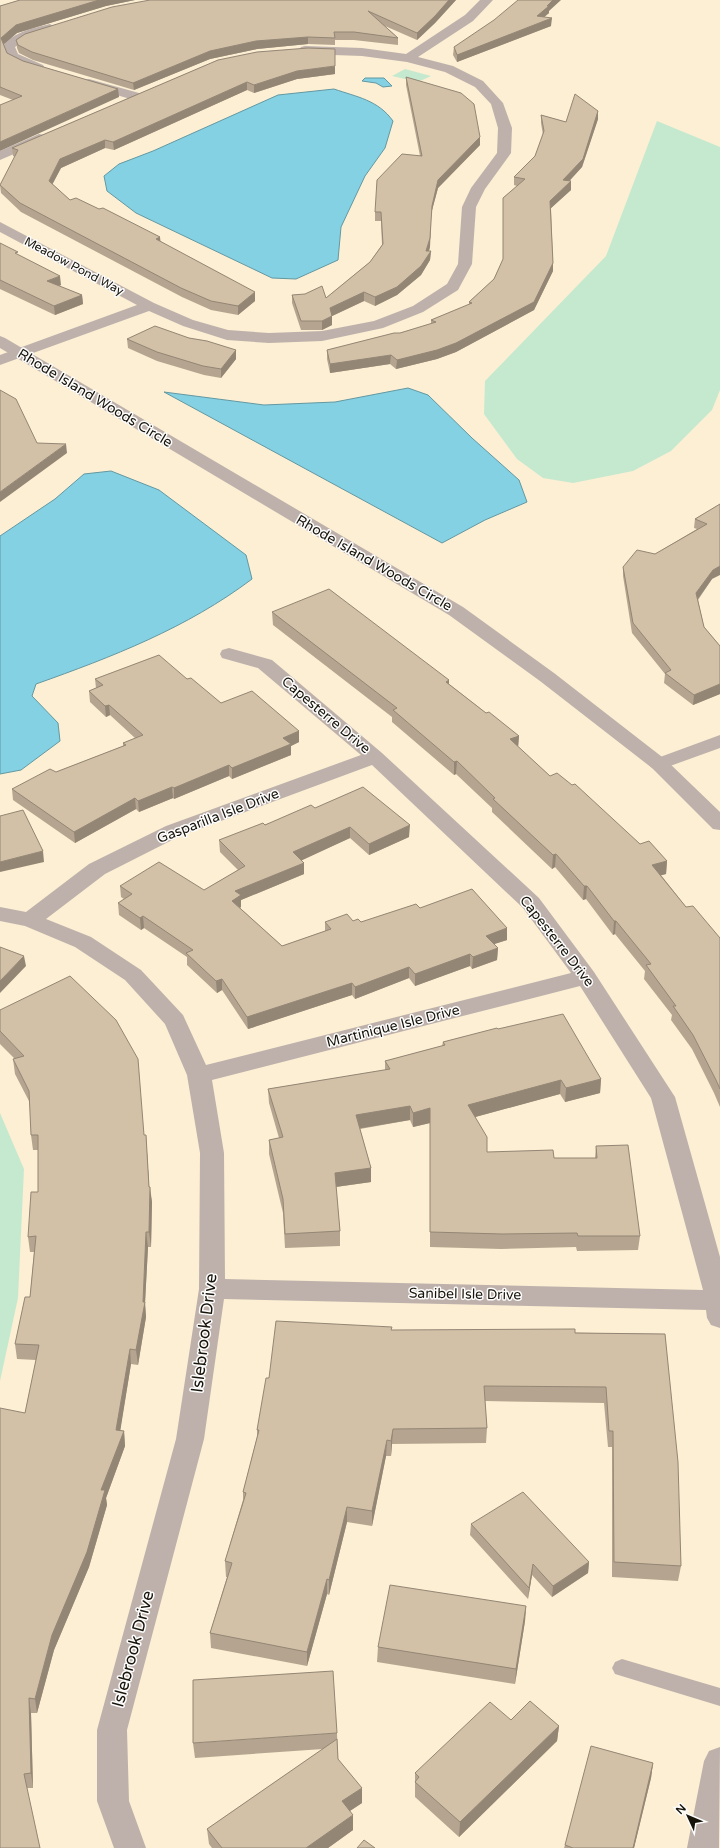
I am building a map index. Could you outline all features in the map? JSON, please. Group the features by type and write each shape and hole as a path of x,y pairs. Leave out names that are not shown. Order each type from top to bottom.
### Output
{"street":[{"path":"408,58 469,18 487,0"},
{"path":"50,71 28,64 12,56 9,46 21,37 58,25"},
{"name":"Meadow Pond Way","path":"0,226 149,306 188,323 227,335 269,338 322,336 378,325 418,309 453,287 465,264 469,208 478,188 504,153 505,128 497,103 479,84 448,69 408,58 362,52 294,51"},
{"path":"81,80 134,96"},
{"path":"112,106 148,90"},
{"path":"0,156 54,131"},
{"name":"Meadow Pond Way","path":"0,360 149,306"},
{"name":"Rhode Island Woods Circle","path":"0,341 456,611 547,677 659,764 720,824"},
{"name":"Capesterre Drive","path":"229,654 265,664 375,757 530,903 586,977 663,1097 719,1309"},
{"path":"659,764 720,740"},
{"name":"Gasparilla Isle Drive","path":"30,920 97,869 173,831 375,757"},
{"name":"Islebrook Drive","path":"0,914 30,920 83,942 133,975 175,1021 199,1075 212,1153 212,1289 190,1439 112,1730 113,1801 130,1848"},
{"name":"Martinique Isle Drive","path":"199,1075 586,977"},
{"name":"Sanibel Isle Drive","path":"212,1289 719,1309"},
{"path":"703,1848 720,1761"}],"lane":[{"path":"622,1668 720,1697"}],"green space":[{"path":"405,69 431,76 418,82 392,76"},
{"path":"657,121 720,147 720,390 712,410 671,451 633,471 573,483 543,478 517,459 484,414 485,381 606,256"},
{"path":"0,1113 24,1169 18,1298 0,1381"}],"water":[{"path":"365,78 384,78 392,86 383,87 376,83 362,81"},
{"path":"334,89 359,97 374,104 381,108 393,121 385,148 365,176 341,227 338,260 296,279 272,278 136,213 107,191 104,176 119,164 153,151 278,95"},
{"path":"408,388 428,395 472,438 519,480 527,502 485,520 442,543 164,392 264,405 335,402"},
{"path":"111,471 159,490 246,555 252,579 202,612 175,627 121,652 36,684 32,696 58,723 60,741 21,770 0,774 0,536 55,499 84,474"}],"building":[{"path":"20,0 99,0 16,25 1,38 7,53 23,61 118,89 0,142 0,105 22,96 0,87 0,6"},
{"path":"150,0 449,0 417,33 368,11 398,38 354,32 334,32 335,38 308,37 256,41 210,51 133,83 32,52 18,45 16,40 25,34 112,7"},
{"path":"518,0 553,0 547,6 549,6 537,16 552,18 457,55 454,47 494,20"},
{"path":"308,48 335,49 335,66 297,71 254,85 247,82 113,142 105,140 60,159 49,181 70,200 76,198 99,209 103,208 160,237 156,239 255,292 238,306 211,301 181,288 20,203 0,185 18,150 12,148 218,60 257,52"},
{"path":"406,77 461,93 474,104 480,137 438,180 432,206 430,238 426,251 431,251 421,266 397,287 375,297 364,292 330,308 332,316 322,321 301,321 292,295 305,294 322,286 326,298 370,262 383,244 381,212 375,212 377,180 402,154 422,156"},
{"path":"575,94 598,111 583,159 563,180 571,181 550,201 553,263 534,302 456,343 437,350 397,360 391,355 330,364 327,350 394,333 400,333 436,322 431,320 472,303 469,302 494,279 503,259 503,198 525,179 514,177 535,156 544,131 541,115 566,122"},
{"path":"0,243 18,252 15,253 60,276 47,281 82,295 54,306 0,280"},
{"path":"155,326 189,338 207,341 236,350 221,369 203,366 157,352 127,339"},
{"path":"0,390 16,399 37,443 66,444 0,492"},
{"path":"720,504 720,566 713,570 696,593 704,627 720,646 720,684 694,695 665,673 671,670 633,623 623,567 637,550 655,554 707,524 695,519"},
{"path":"329,589 449,680 446,682 486,713 489,712 519,736 510,739 550,776 557,773 572,785 575,784 640,844 649,841 667,861 652,865 686,907 693,906 720,938 720,1089 693,1035 673,1006 676,1006 646,965 651,964 616,921 614,921 587,886 584,886 556,854 553,855 493,799 495,798 457,761 454,762 393,710 397,708 272,612"},
{"path":"159,655 187,679 191,678 221,703 252,691 299,731 283,738 291,744 232,768 229,765 138,801 135,798 74,832 12,789 50,769 56,772 126,745 123,743 143,735 109,705 105,706 89,691 103,685 95,679"},
{"path":"363,787 410,825 369,844 350,827 293,852 304,863 235,891 241,895 232,901 282,946 331,929 325,922 347,914 353,921 358,919 361,922 416,904 420,908 472,889 507,928 486,936 498,948 473,957 470,954 415,974 409,967 355,987 352,983 247,1017 222,979 216,981 186,953 193,950 143,916 140,918 118,903 132,894 120,886 159,862 204,890 245,866 219,840 263,823 265,825 311,805 315,808"},
{"path":"23,810 43,851 0,862 0,816"},
{"path":"0,947 24,956 0,981"},
{"path":"70,976 116,1020 138,1059 150,1187 149,1232 146,1232 143,1302 145,1302 136,1350 130,1349 116,1430 124,1431 101,1490 105,1490 87,1552 52,1635 35,1699 29,1698 31,1773 24,1774 40,1848 0,1848 0,1408 25,1413 39,1345 15,1344 25,1297 30,1297 36,1236 28,1237 31,1192 38,1192 38,1135 31,1135 29,1091 13,1059 24,1056 0,1031 0,1010"},
{"path":"563,1014 601,1079 566,1088 561,1080 468,1105 487,1137 487,1152 553,1150 554,1158 597,1158 596,1146 628,1145 640,1236 578,1236 577,1233 502,1234 430,1232 430,1108 413,1113 410,1106 356,1115 371,1168 335,1173 340,1231 285,1234 283,1199 269,1140 283,1137 268,1089 390,1069 385,1061 445,1045 443,1042 497,1028"},
{"path":"276,1321 392,1327 391,1330 575,1329 575,1333 665,1334 678,1462 681,1566 614,1562 613,1431 609,1431 606,1387 484,1386 487,1428 393,1429 391,1441 387,1440 372,1511 347,1507 329,1580 327,1579 307,1652 210,1633 232,1563 225,1561 246,1493 243,1492 259,1430 257,1430 266,1378 269,1378"},
{"path":"523,1492 589,1562 553,1586 533,1564 529,1588 471,1524"},
{"path":"390,1585 526,1606 516,1669 378,1647"},
{"path":"333,1671 337,1733 193,1743 193,1680"},
{"path":"530,1701 559,1726 460,1822 415,1782 419,1777 415,1773 490,1702 511,1720"},
{"path":"337,1739 338,1759 362,1788 342,1801 353,1815 306,1848 222,1848 207,1829"},
{"path":"591,1746 653,1763 633,1848 573,1848 565,1845"},
{"path":"364,1840 375,1848 357,1848"}]}
